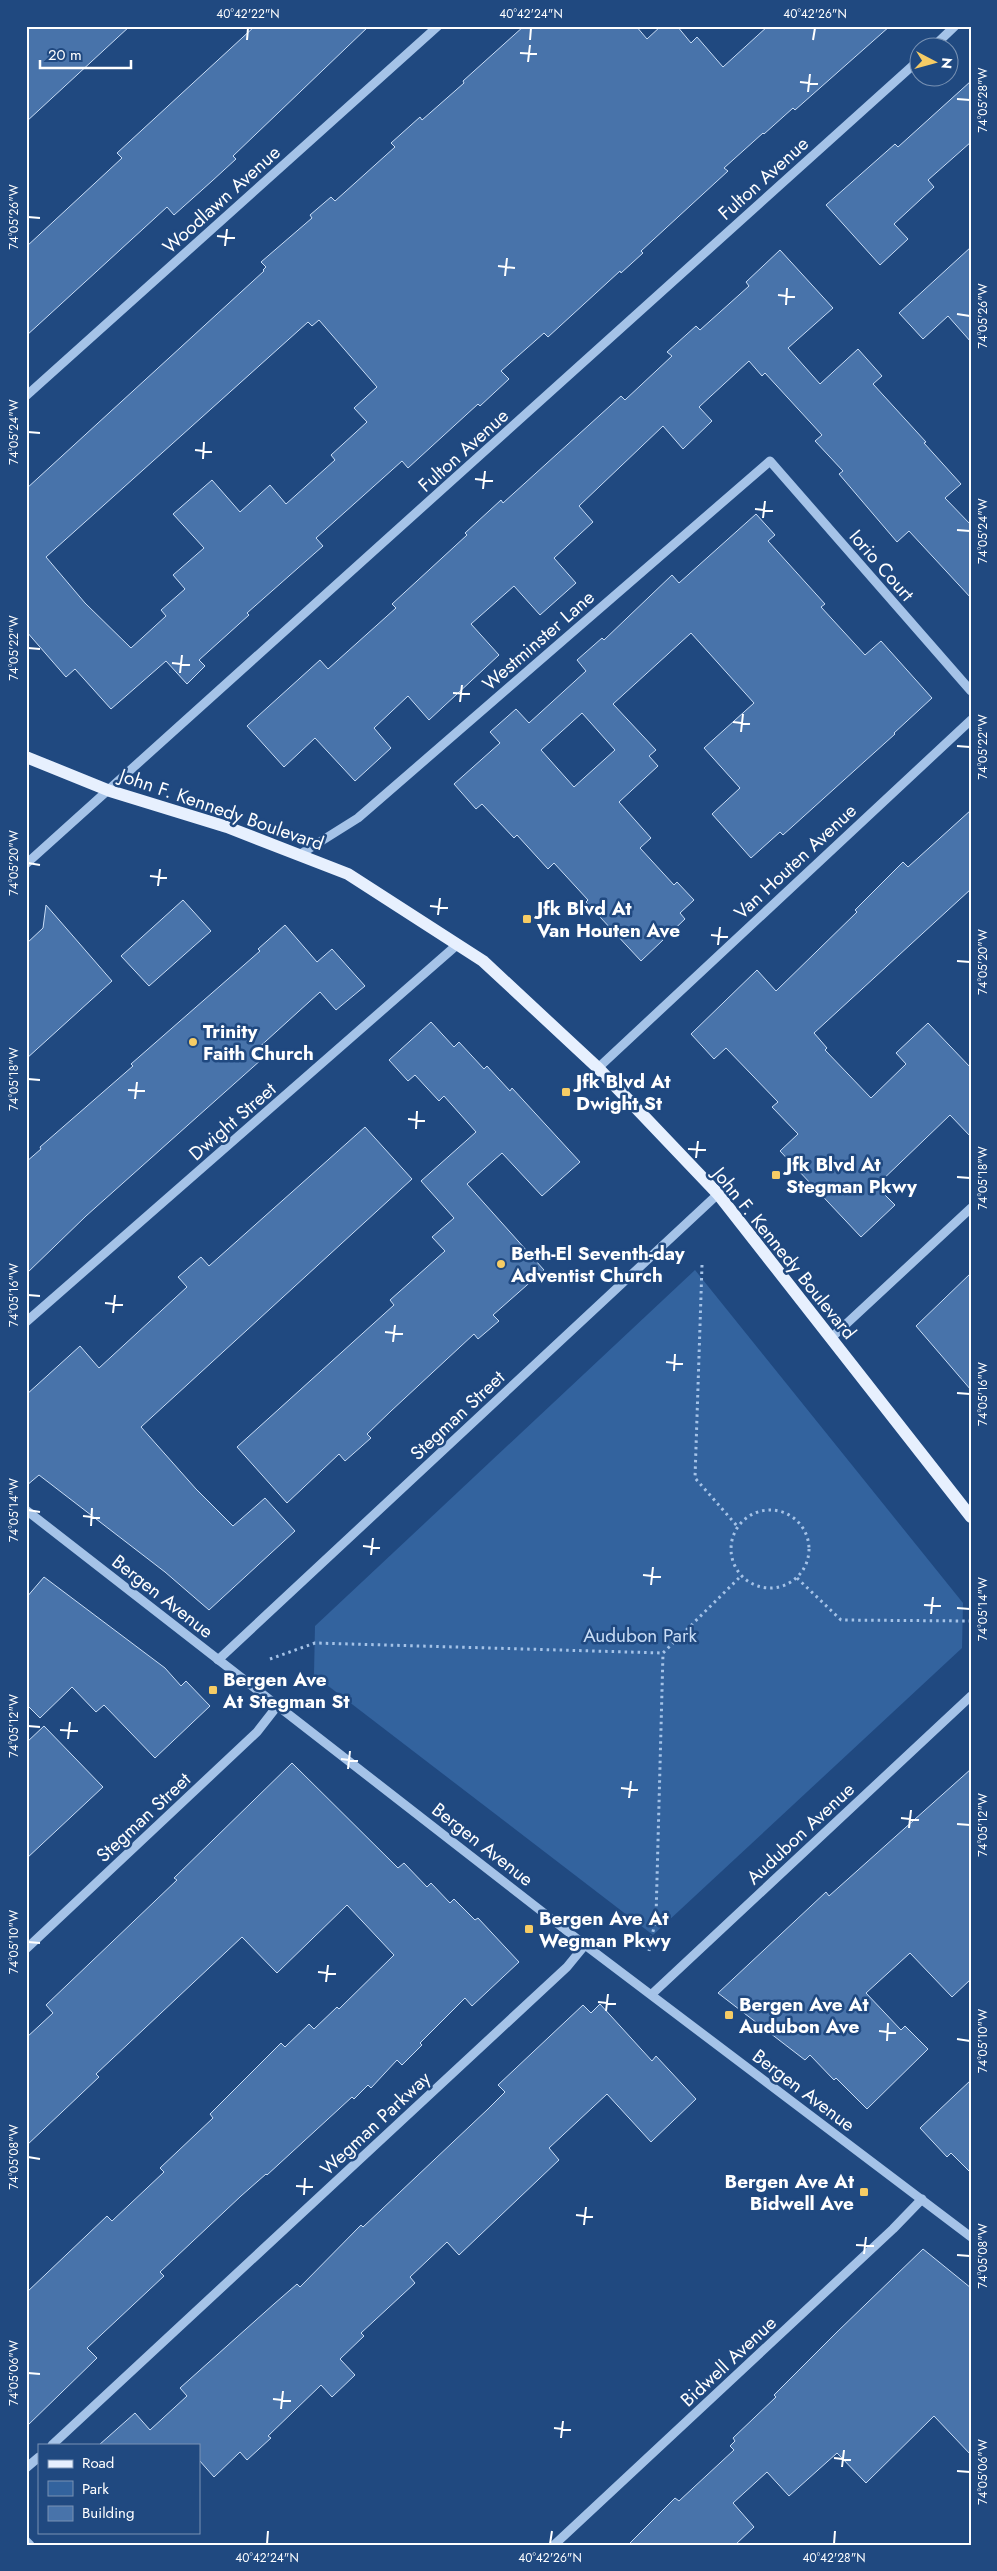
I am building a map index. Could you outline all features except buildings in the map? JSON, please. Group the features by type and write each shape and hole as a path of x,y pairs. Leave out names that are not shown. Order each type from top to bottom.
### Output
{"main road":[{"name":"John F. Kennedy Boulevard","path":"26,758 110,790 227,826 348,874 458,944 497,974 598,1068 718,1194 971,1517"}],"street":[{"name":"Woodlawn Avenue","path":"26,396 438,26"},
{"path":"942,38 955,26"},
{"name":"Fulton Avenue","path":"26,864 910,68"},
{"name":"Iorio Court","path":"770,461 971,691"},
{"name":"Westminster Lane","path":"299,855 358,818 770,461"},
{"name":"Van Houten Avenue","path":"598,1068 971,720"},
{"name":"Dwight Street","path":"26,1322 458,944"},
{"name":"Stegman Street","path":"218,1660 718,1194"},
{"path":"830,1339 971,1208"},
{"name":"Bergen Avenue","path":"26,1510 218,1660 278,1704 585,1945 971,2237"},
{"name":"Audubon Avenue","path":"652,1994 971,1696"},
{"name":"Stegman Street","path":"26,1949 256,1732 278,1704"},
{"name":"Wegman Parkway","path":"53,2444 568,1967 585,1945"},
{"name":"Bidwell Avenue","path":"554,2545 893,2229 922,2199"},
{"path":"26,2468 38,2458"},
{"path":"26,2541 30,2545"}],"path":[{"path":"702,1266 695,1478 738,1527"},
{"path":"773,1510 785,1513 796,1520 805,1530 809,1543 809,1556 805,1568 797,1578 787,1585 774,1589 750,1584 741,1576 734,1565 730,1551 732,1538 738,1527 747,1517 759,1511 773,1510"},
{"path":"649,1951 656,1917 663,1653 741,1576"},
{"path":"797,1578 841,1620 971,1622"},
{"path":"270,1659 315,1643 663,1653"}],"green space":[{"name":"Audubon Park","path":"695,1270 963,1603 962,1648 653,1935 314,1675 315,1626"}],"place":[{"name":"Jfk Blvd At Van Houten Ave","path":"527,919"},
{"name":"Trinity Faith Church","path":"193,1042"},
{"name":"Jfk Blvd At Dwight St","path":"566,1092"},
{"name":"Jfk Blvd At Stegman Pkwy","path":"776,1175"},
{"name":"Beth-El Seventh-day Adventist Church","path":"501,1264"},
{"name":"Bergen Ave At Stegman St","path":"213,1690"},
{"name":"Bergen Ave At Wegman Pkwy","path":"529,1929"},
{"name":"Bergen Ave At Audubon Ave","path":"729,2015"},
{"name":"Bergen Ave At Bidwell Ave","path":"864,2192"}]}
